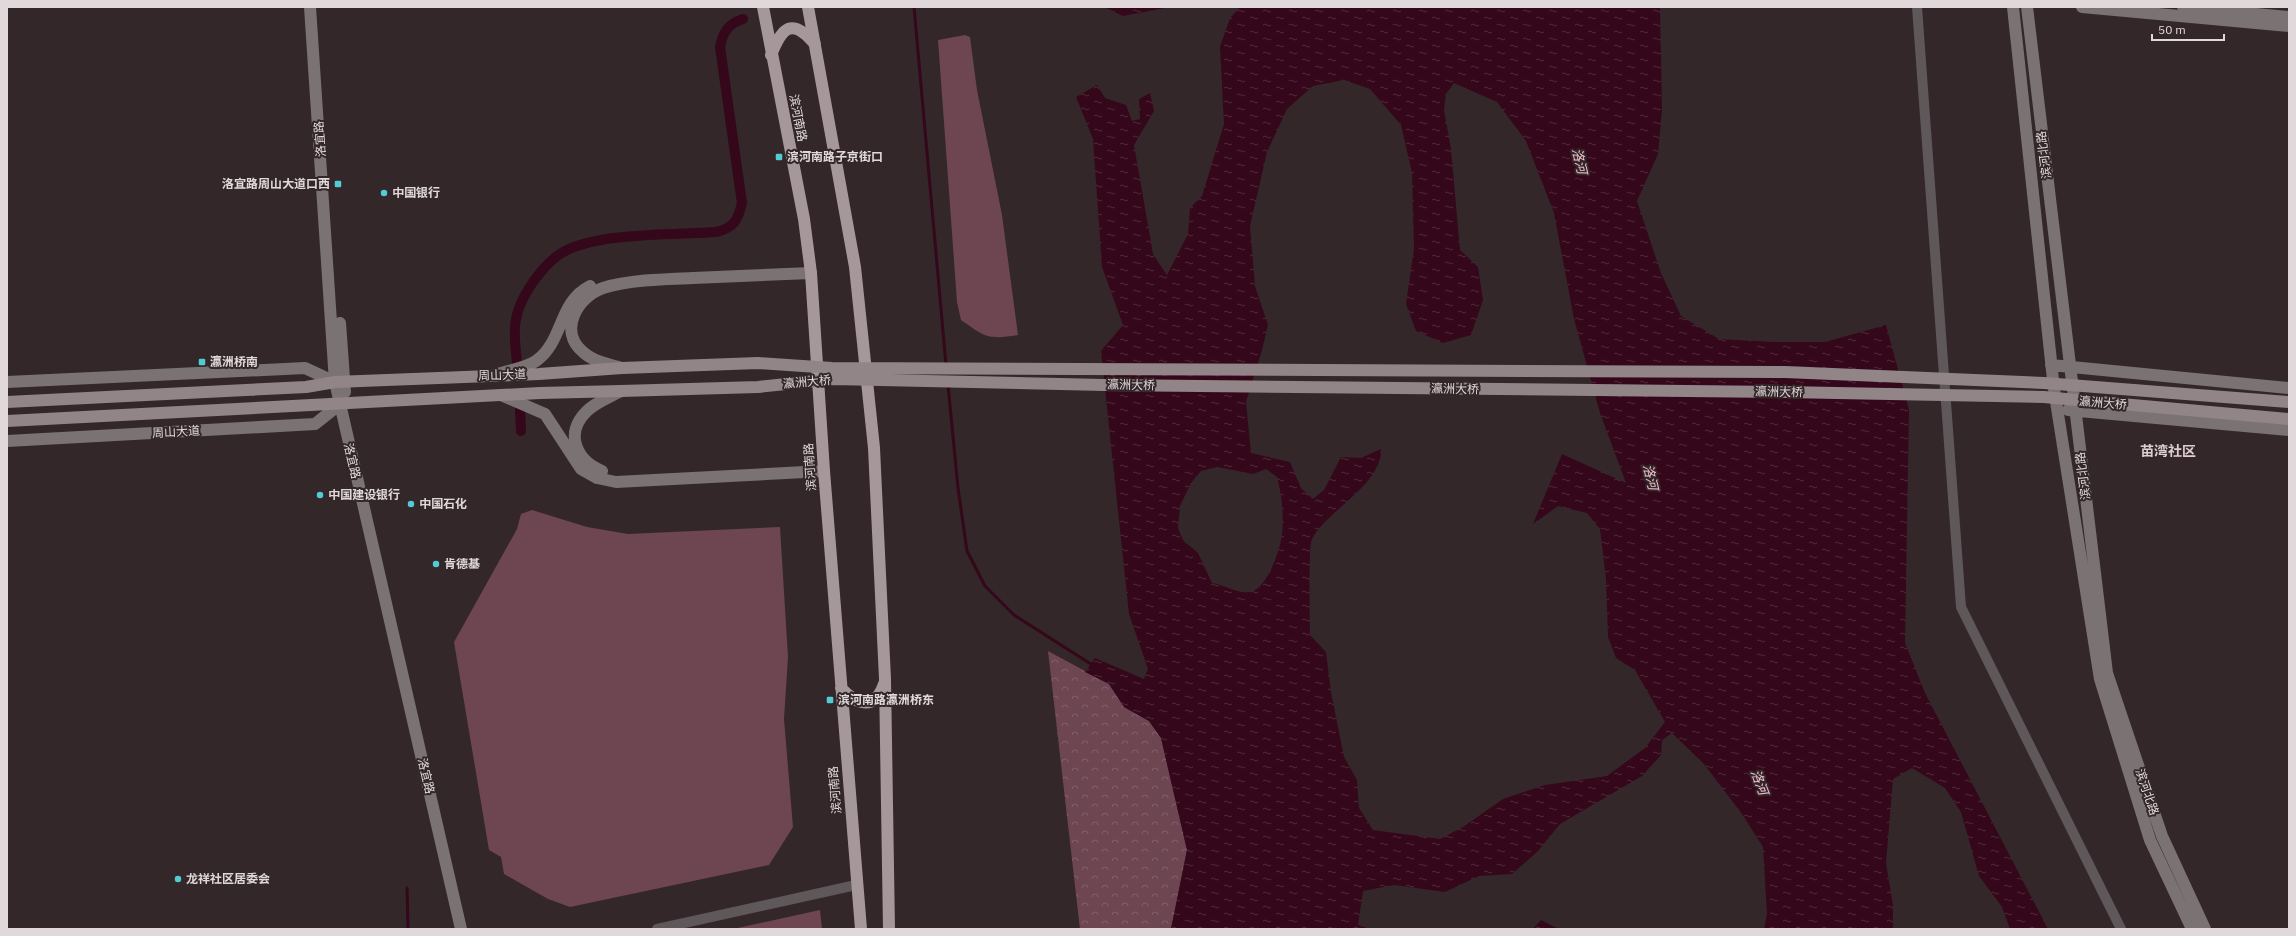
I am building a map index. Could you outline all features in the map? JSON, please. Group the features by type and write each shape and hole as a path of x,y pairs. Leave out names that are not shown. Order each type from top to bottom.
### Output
{"highway":[{"name":"滨河南路","path":"763,7 771,55 804,219 812,273 824,471 856,885 861,929"},
{"path":"808,7 855,267 874,448 885,679 889,929"},
{"path":"771,55 781,33 788,28 795,28 806,33 815,44"},
{"path":"841,688 857,702 866,703 876,699 885,679"}],"main road":[{"name":"洛宜路","path":"310,7 342,405 461,929"},
{"name":"洛宜路","path":"317,7 339,381"},
{"name":"滨河北路","path":"2013,7 2051,365 2100,679 2150,840 2192,929"},
{"name":"滨河北路","path":"2027,7 2107,672 2162,836 2205,929"},
{"path":"2082,7 2289,26"},
{"path":"2183,7 2289,17"},
{"path":"622,368 598,362 582,352 573,341 572,325 574,312 585,297 603,288 654,280 812,273"},
{"path":"498,374 535,362 548,350 556,335 568,305 574,297 585,288 608,279 633,278 654,280"},
{"name":"瀛洲大桥","path":"622,368 758,363 840,368 1785,372 2044,383 2289,402"},
{"path":"2051,365 2289,388"},
{"name":"周山大道","path":"7,382 305,368 339,381"},
{"name":"周山大道","path":"7,402 306,387 339,381 622,368"},
{"name":"瀛洲大桥","path":"620,391 758,386 834,379 1088,384 1769,392 2044,397 2289,419"},
{"name":"周山大道","path":"7,421 342,405 501,395 620,391"},
{"path":"620,391 586,412 578,424 574,435 576,448 582,458 593,468 606,473 642,479"},
{"path":"501,395 545,414 581,469 597,478 616,482 642,479 824,471"},
{"name":"洛宜路","path":"342,405 469,929"},
{"name":"周山大道","path":"7,441 315,424 342,405"},
{"path":"2057,409 2289,430"}],"street":[{"path":"1917,7 1961,607 2121,929"},
{"path":"657,929 856,885"}],"green space":[{"path":"965,35 970,37 977,90 1002,215 1018,335 993,337 982,334 961,320 957,302 938,40"},
{"path":"532,510 587,527 628,534 780,527 788,657 784,719 793,827 769,865 570,907 548,899 504,874 501,857 489,850 454,642 517,529 521,514"},
{"path":"1048,651 1109,684 1124,707 1149,721 1161,738 1187,850 1171,929 1080,929"},
{"path":"820,910 822,929 733,929"}],"water":[{"path":"1104,7 1170,7 1123,16"},
{"name":"洛河","path":"1240,7 1660,7 1662,110 1658,154 1637,201 1661,273 1681,316 1719,339 1774,342 1825,342 1886,325 1909,410 1905,643 1925,693 2048,929 2010,929 2002,907 1979,876 1961,812 1945,788 1912,768 1893,779 1886,863 1893,905 1893,929 1764,929 1767,914 1763,847 1742,814 1704,764 1672,733 1662,740 1661,755 1642,776 1560,824 1537,852 1512,874 1479,876 1445,892 1394,885 1363,891 1358,925 1370,929 1171,929 1187,850 1161,738 1149,721 1124,707 1109,684 1085,672 1095,658 1144,679 1148,669 1129,614 1101,351 1123,325 1102,267 1093,139 1076,97 1097,85 1105,98 1126,105 1132,121 1140,119 1139,99 1150,93 1154,111 1134,145 1153,254 1167,275 1188,234 1190,208 1202,196 1224,124 1220,47 1230,18","holes":["1344,80 1370,89 1401,125 1412,173 1414,249 1406,304 1416,331 1443,343 1471,335 1483,300 1478,267 1460,250 1451,149 1444,110 1446,94 1454,83 1497,102 1526,141 1554,213 1574,319 1600,413 1626,483 1562,454 1533,524 1558,506 1587,513 1600,529 1606,579 1608,637 1616,658 1635,670 1665,722 1645,748 1607,776 1545,785 1503,799 1463,827 1440,839 1373,830 1359,808 1357,780 1344,757 1331,692 1326,652 1310,635 1310,569 1312,539 1319,528 1364,486 1373,474 1379,462 1381,449 1361,458 1341,457 1324,490 1313,499 1301,488 1290,462 1251,453 1246,402 1268,325 1255,286 1250,226 1267,152 1287,109 1313,86","1217,467 1253,474 1266,469 1277,477 1283,513 1281,541 1276,558 1268,575 1264,582 1253,591 1243,592 1212,583 1198,553 1183,540 1178,528 1180,506 1191,483 1201,471"]},
{"path":"1541,920 1557,928 1557,929 1533,929"}],"waterway":[{"path":"914,7 946,365"},
{"path":"517,363 515,327 521,303 539,274 560,254 574,247 613,238 657,234 716,232 731,226 737,219 742,203 720,47 727,29 734,23 743,19"},
{"path":"948,385 958,488 967,551 985,586 1014,615 1094,666"},
{"path":"520,409 521,431"},
{"path":"407,888 408,929"}],"place":[{"name":"滨河南路子京街口","path":"779,157"},
{"name":"洛宜路周山大道口西","path":"338,184"},
{"name":"中国银行","path":"384,193"},
{"name":"瀛洲桥南","path":"202,362"},
{"name":"中国建设银行","path":"320,495"},
{"name":"中国石化","path":"411,504"},
{"name":"肯德基","path":"436,564"},
{"name":"滨河南路瀛洲桥东","path":"830,700"},
{"name":"龙祥社区居委会","path":"178,879"}],"district":[{"name":"苗湾社区","path":"2168,451"}]}
